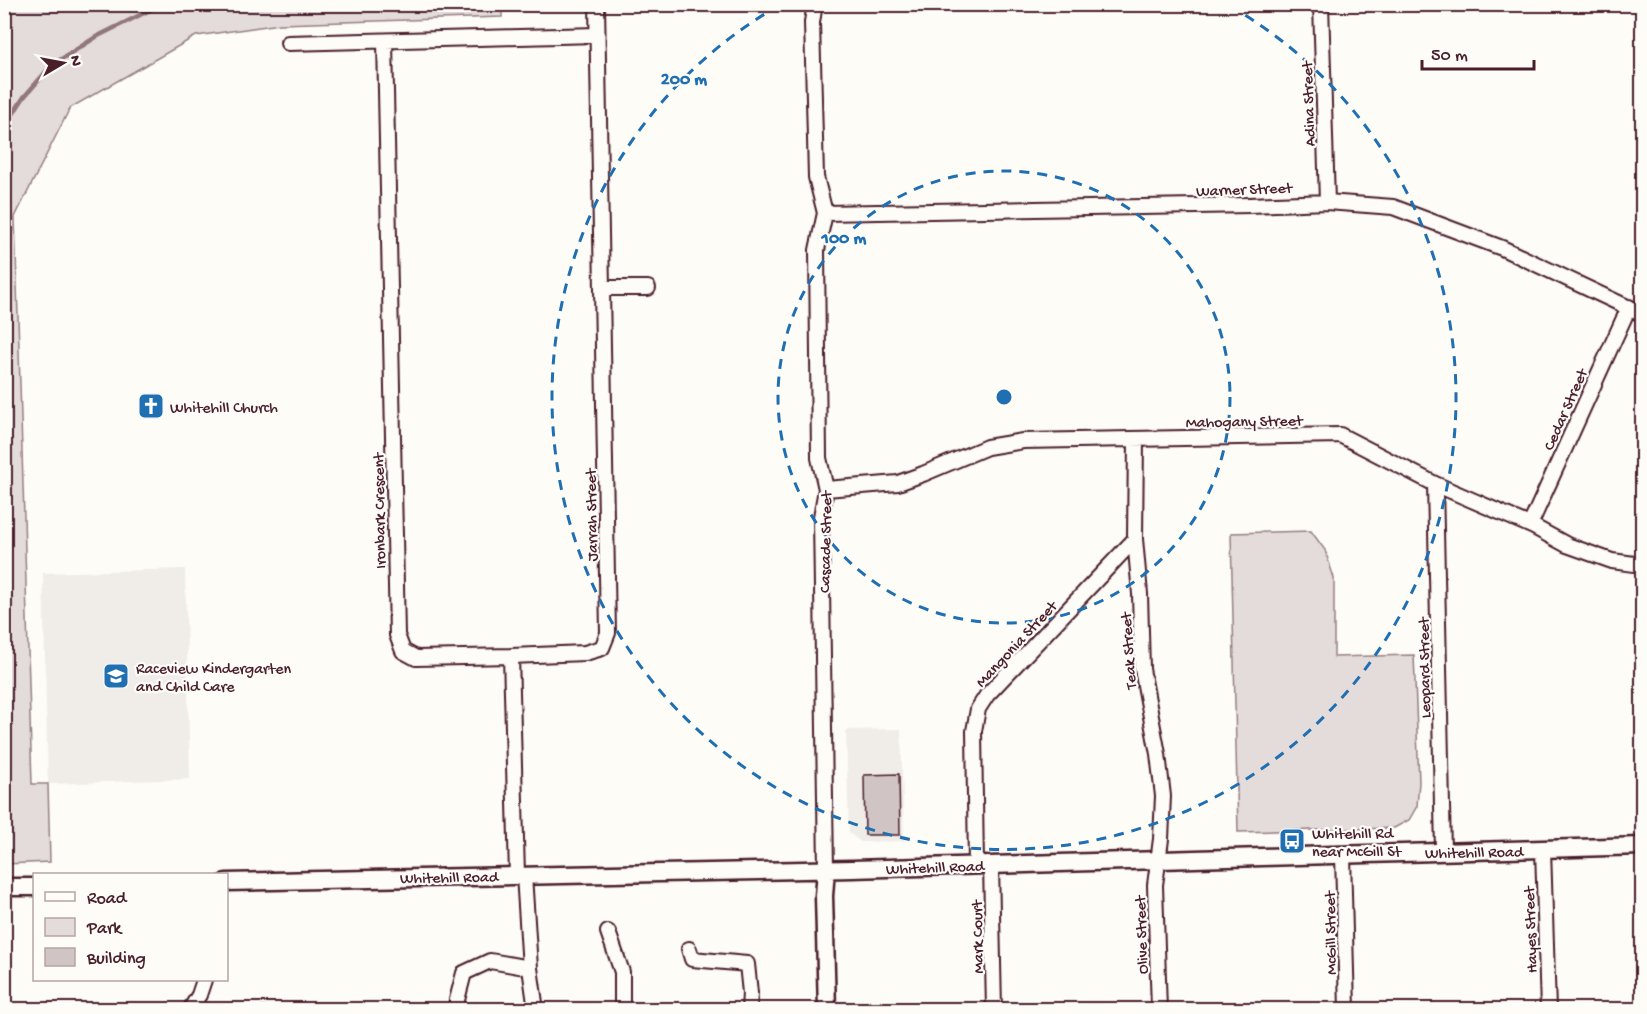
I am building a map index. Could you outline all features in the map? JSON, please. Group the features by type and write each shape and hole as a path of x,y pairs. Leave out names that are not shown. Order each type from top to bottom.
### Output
{"street":[{"name":"Jarrah Street","path":"511,656 585,653 603,648 608,633 597,4"},
{"name":"Cascade Street","path":"815,4 812,22 816,177 825,213 818,261 819,458 826,489 821,518 827,1010"},
{"name":"Adina Street","path":"1321,4 1327,202"},
{"path":"288,43 597,35"},
{"name":"Ironbark Crescent","path":"385,40 398,635 403,651 416,658 511,656"},
{"name":"Warner Street","path":"825,213 1327,202 1394,207 1502,248 1642,314"},
{"path":"603,288 648,288"},
{"name":"Cedar Street","path":"1530,525 1629,307"},
{"name":"Mahogany Street","path":"826,489 898,483 987,447 1023,441 1340,435 1435,484 1530,525 1567,545 1612,561 1642,565"},
{"name":"Teak Street","path":"1136,439 1136,539 1142,669 1158,754 1163,796 1158,859"},
{"name":"Leopard Street","path":"1435,484 1443,851"},
{"name":"Mangonia Street","path":"984,864 974,731 978,709 987,695 1136,539"},
{"path":"511,656 520,875 536,1010"},
{"name":"Whitehill Road","path":"228,882 826,869 1642,846"},
{"name":"Hayes Street","path":"1543,849 1548,1010"},
{"name":"McGill Street","path":"1343,855 1347,1010"},
{"name":"Olive Street","path":"1158,859 1155,885 1159,1010"},
{"name":"Mark Court","path":"984,864 994,1010"},
{"path":"4,887 33,887"},
{"path":"608,932 622,972 622,1010"},
{"path":"689,949 692,959 747,964 749,1010"},
{"path":"457,1010 457,1000 464,973 490,961 531,968"},
{"path":"189,1010 199,995 204,981"}],"shaded area":[{"name":"Raceview Kindergarten and Child Care","path":"185,569 190,779 48,784 43,573"},
{"path":"901,729 904,841 861,842 849,833 846,730"}],"green space":[{"path":"502,4 502,17 280,24 196,36 70,108 15,217 32,784 48,784 50,862 5,864 5,5"},
{"path":"1311,531 1325,550 1334,578 1334,657 1414,655 1419,782 1417,806 1409,820 1394,828 1238,832 1231,533"}],"building":[{"path":"899,774 900,835 865,835 864,775"}],"waterway":[{"path":"4,128 24,97 52,65 96,37 162,4"},
{"path":"236,1009 305,1007"},
{"path":"4,1008 8,1010"}],"place":[{"name":"Whitehill Church","path":"151,406"},
{"name":"Raceview Kindergarten and Child Care","path":"116,676"},
{"name":"Whitehill Rd near McGill St","path":"1292,841"}]}
